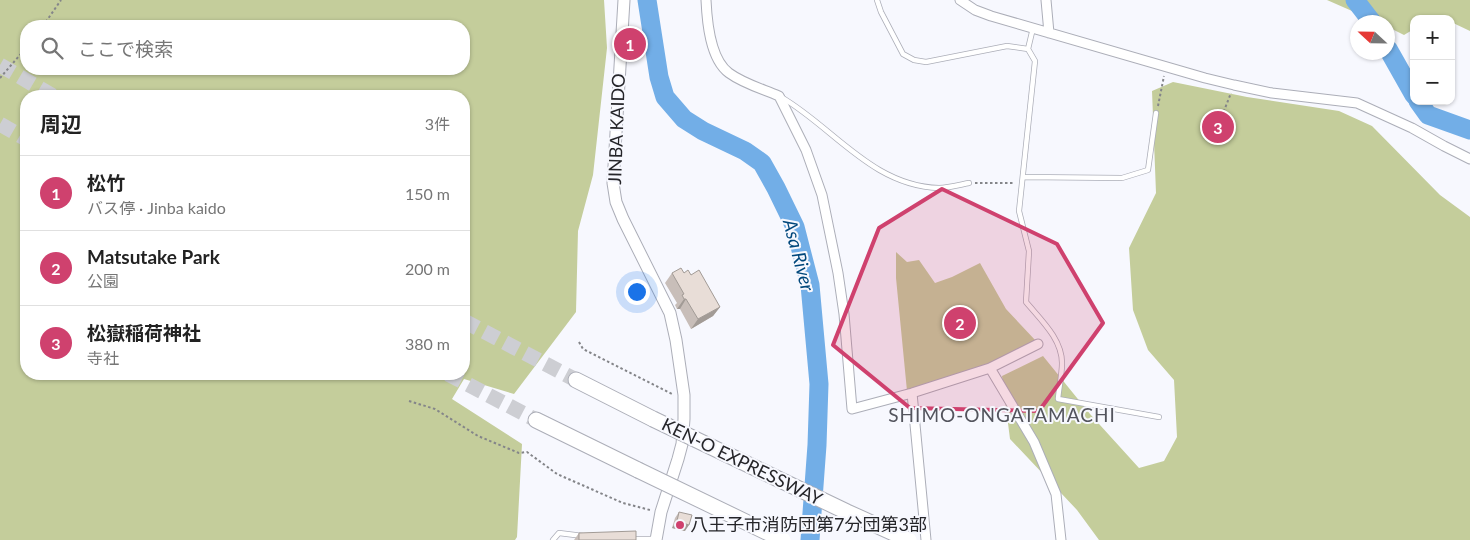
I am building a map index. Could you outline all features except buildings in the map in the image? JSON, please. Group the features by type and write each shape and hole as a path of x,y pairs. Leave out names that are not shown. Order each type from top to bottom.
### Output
{"highway":[{"name":"KEN-O EXPRESSWAY","path":"576,380 653,419 909,540"},
{"path":"536,420 783,540"}],"main road":[{"name":"JINBA KAIDO","path":"624,0 613,183 616,202 623,219 670,313 684,396 682,444 661,512 656,540"}],"street":[{"path":"706,0 707,21 720,65 739,80 779,96 806,150 822,195 838,273 844,314 852,409 912,393 990,368 1038,344"},
{"path":"960,0 975,10 1205,78 1253,89 1357,103 1412,128 1470,159"},
{"path":"1046,0 1049,33"},
{"path":"990,368 1034,442 1056,494 1061,540"},
{"path":"912,393 926,540"}],"lane":[{"path":"877,0 881,12 903,54 914,60 926,62 1007,46 1028,49"},
{"path":"1033,28 1028,49 1035,61 1019,211 1029,251 1026,302 1055,337 1060,348 1062,362 1058,399 1159,416"},
{"path":"779,96 806,114 869,164 899,179 922,186 940,188 969,183"},
{"path":"1023,180 1122,178 1148,170 1156,113"},
{"path":"553,540 559,533 589,537"},
{"path":"627,538 656,540"}],"path":[{"path":"47,20 61,0"},
{"path":"0,78 20,55"},
{"path":"1156,113 1166,67"},
{"path":"1220,121 1230,95"},
{"path":"969,183 1023,180"},
{"path":"579,342 582,349 671,394 684,396"},
{"path":"409,401 435,409 478,436 519,453 527,452 556,474 623,502 661,512"}],"highlighted area":[{"path":"942,189 1057,244 1103,323 1039,411 910,408 833,345 879,228"}],"green space":[{"path":"0,0 604,0 607,48 593,175 578,231 576,312 514,394 467,380 470,380 470,90 20,90 20,380 463,380 452,399 522,444 517,537 515,540 0,540"},
{"path":"1327,0 1470,0 1470,31 1455,24 1455,15 1410,15 1410,31 1404,35 1395,30 1395,15 1361,15"},
{"path":"1173,82 1247,97 1339,111 1372,126 1440,195 1470,217 1470,540 1099,540 1077,510 1010,439 1002,376 1043,356 1090,414 1139,468 1164,461 1177,437 1174,380 1148,350 1133,310 1129,248 1156,193 1152,91"},
{"path":"896,252 907,262 919,260 935,283 980,263 1006,309 1036,341 988,365 907,391 896,278"}],"waterway":[{"name":"Asa River","path":"647,0 659,77 665,97 684,119 703,131 745,151 762,163 795,227 810,285 819,384 817,445 810,540"},
{"path":"1355,0 1367,15"},
{"path":"1394,60 1410,88"},
{"path":"1421,105 1428,115 1470,130"}],"tunnel":[{"path":"0,65 43,90"},
{"path":"0,124 20,136"},
{"path":"470,324 576,380"},
{"path":"459,380 536,420"}],"place":[{"name":"松竹","path":"630,44"},
{"name":"松嶽稲荷神社","path":"1218,127"},
{"name":"Matsutake Park","path":"960,323"},
{"name":"八王子市消防団第7分団第3部","path":"680,525"}],"district":[{"name":"SHIMO-ONGATAMACHI","path":"1002,415"}]}
